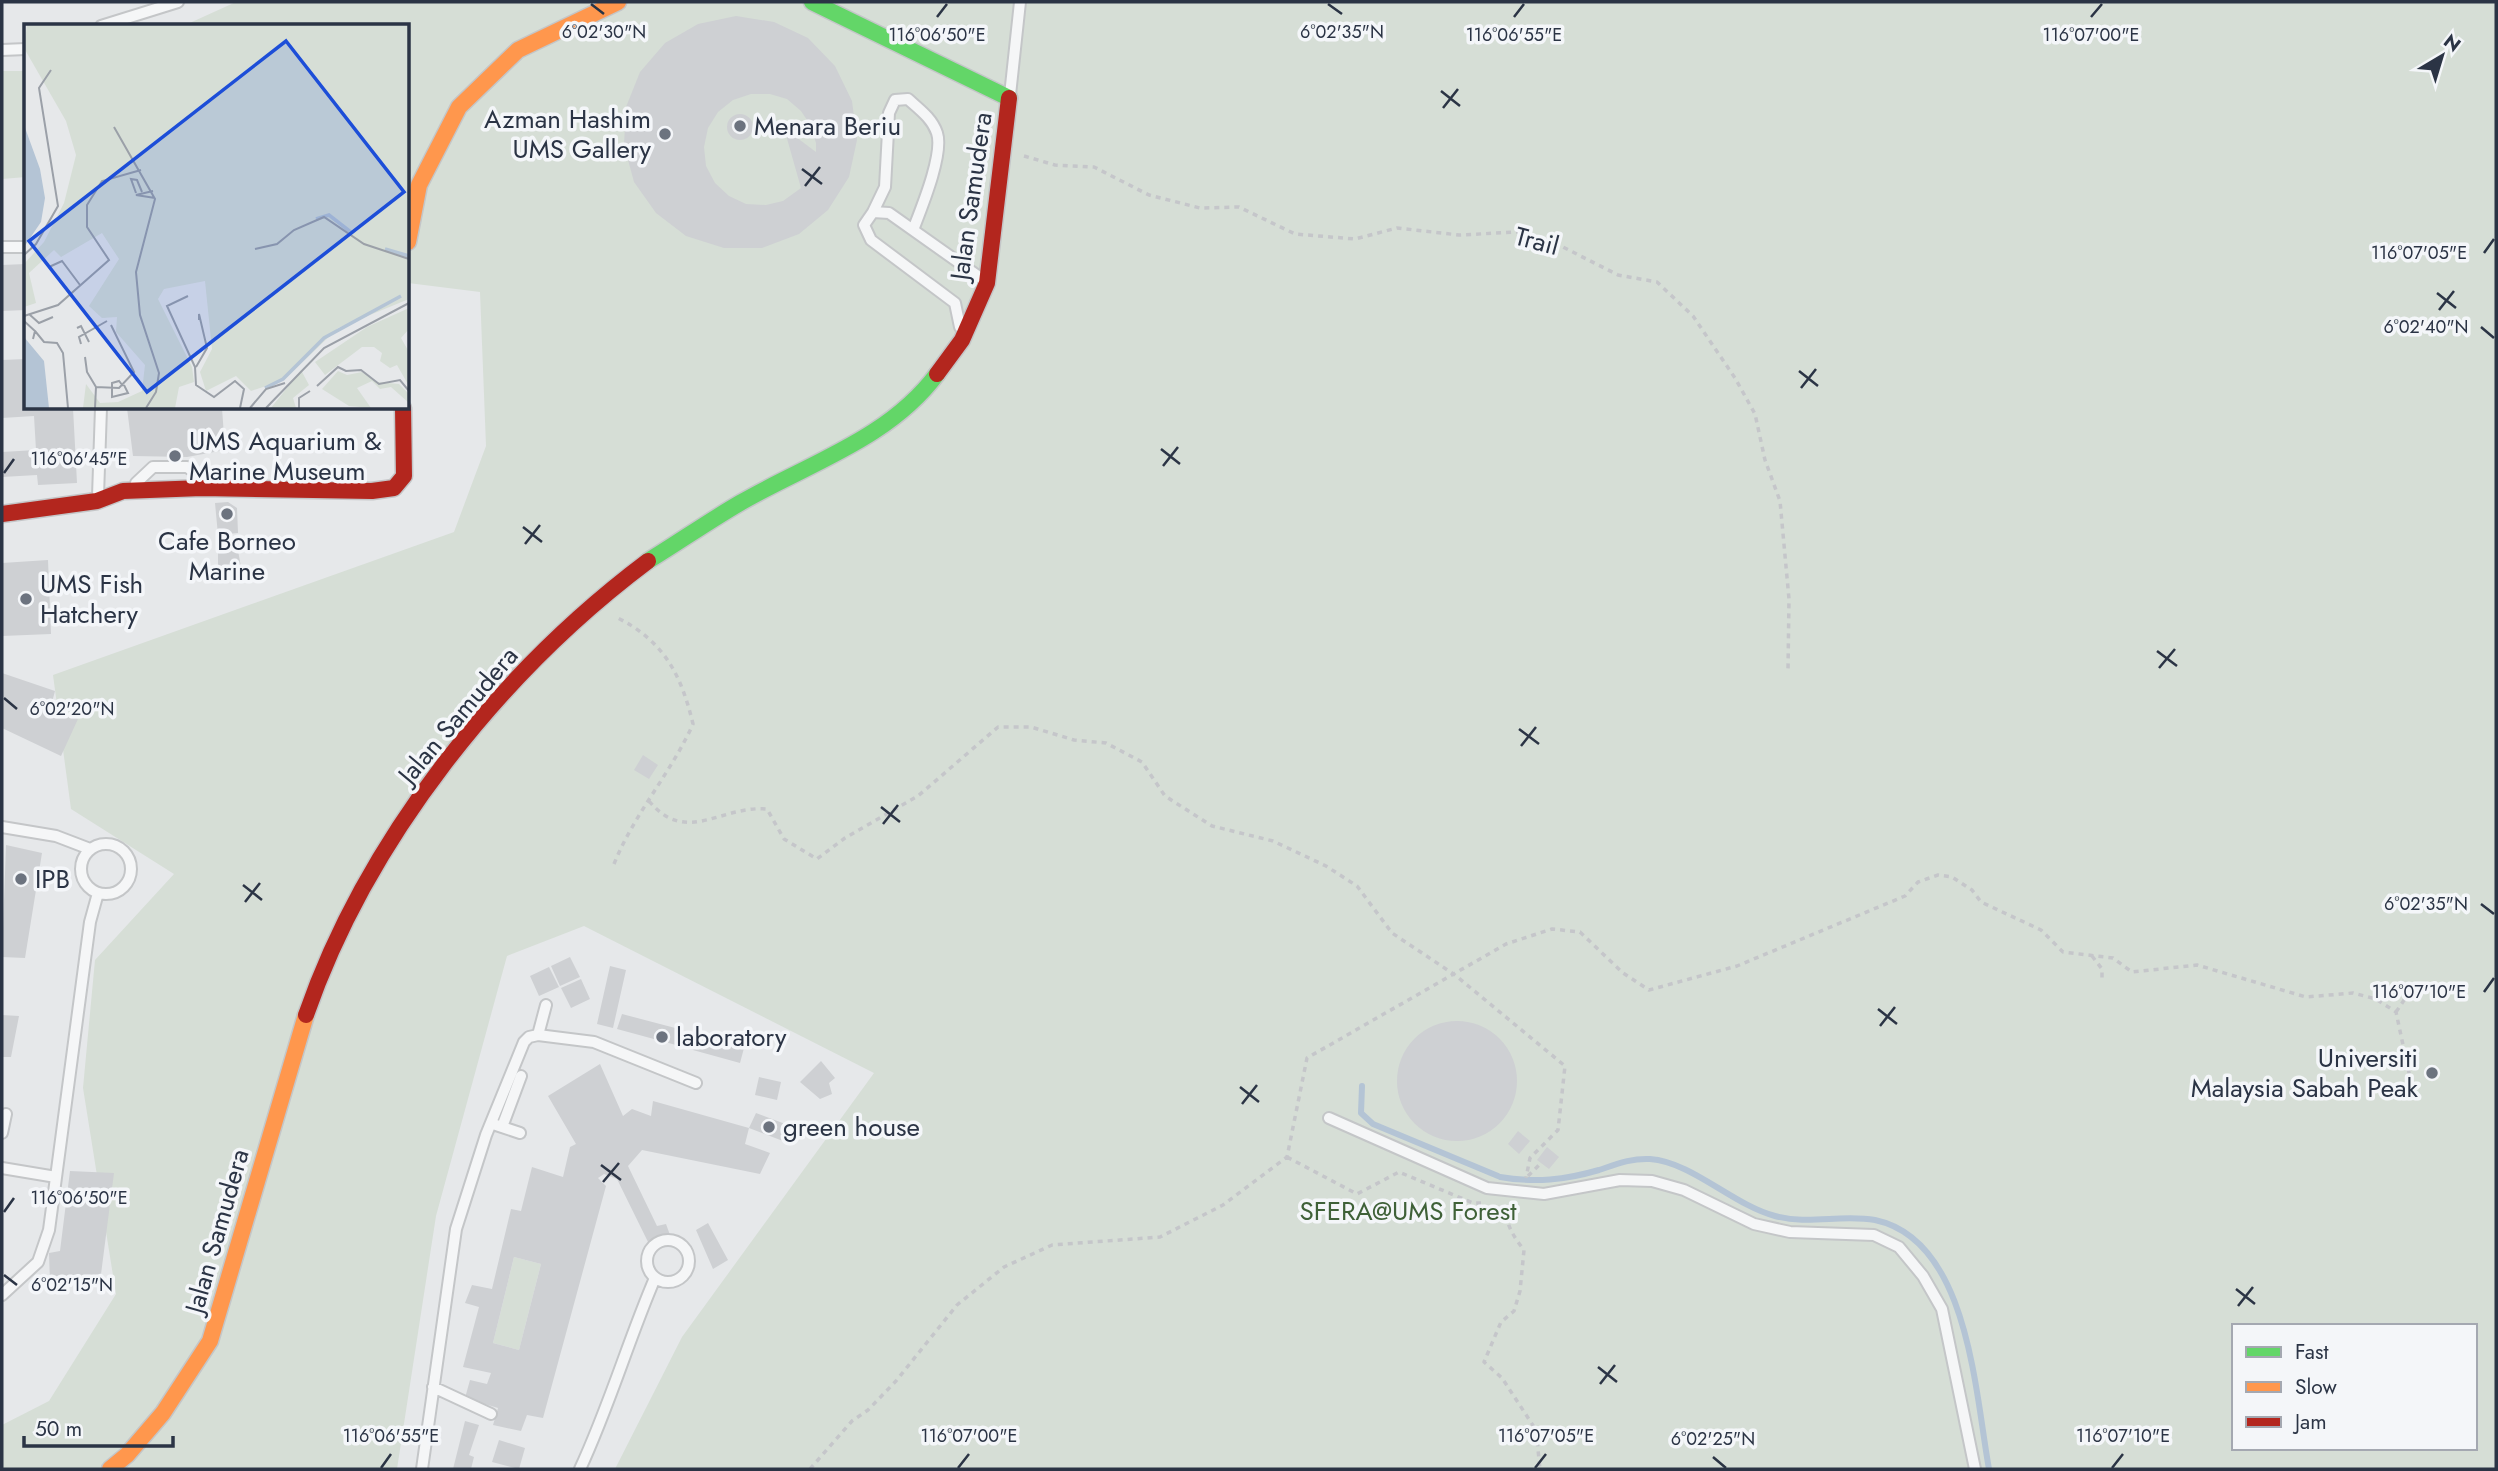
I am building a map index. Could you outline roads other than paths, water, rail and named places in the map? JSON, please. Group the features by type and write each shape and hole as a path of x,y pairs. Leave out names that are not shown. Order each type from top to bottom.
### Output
{"street":[{"path":"410,231 419,184 458,107 518,50 618,2"},
{"path":"812,2 1009,98"},
{"name":"Jalan Samudera","path":"110,1469 127,1455 163,1413 210,1341 289,1066 321,973 362,889 402,823 501,693 581,615 647,562 740,503 865,438 922,394 962,340 987,283 1009,98"},
{"path":"2,514 97,501 123,491 202,488 372,491 394,488 404,476 403,410"}],"lane":[{"path":"107,24 178,2"},
{"path":"1009,98 1020,2"},
{"path":"2,50 24,49"},
{"path":"913,230 931,183 938,135 930,119 908,99 895,100 888,113 885,187 864,225 871,240 955,303 962,340"},
{"path":"873,212 890,213 987,283"},
{"path":"2,247 24,247"},
{"path":"97,501 101,410"},
{"path":"123,491 143,479 153,467 163,466 187,467 193,471 202,488"},
{"path":"2,827 56,836 90,849"},
{"path":"103,844 118,847 128,858 131,872 125,886 113,893 98,893 82,879 83,858 90,849 103,844"},
{"path":"2,1295 38,1262 49,1230 90,922 98,893"},
{"path":"538,1035 546,1006"},
{"path":"422,1469 456,1229 490,1122 524,1042 529,1037 538,1035 594,1042 677,1073 696,1083"},
{"path":"502,1127 525,1077 510,1071"},
{"path":"2,1133 6,1114"},
{"path":"1329,1118 1487,1188 1544,1194 1620,1180 1652,1181 1684,1190 1754,1224 1790,1232 1874,1235 1899,1247 1923,1276 1941,1309 1975,1469"},
{"path":"490,1122 520,1133"},
{"path":"2,1168 56,1177"},
{"path":"668,1240 682,1244 689,1257 687,1272 676,1281 661,1282 655,1278 647,1266 649,1251 668,1240"},
{"path":"580,1469 618,1381 640,1313 655,1278"},
{"path":"433,1387 491,1414"}],"waterway":[{"path":"1362,1086 1361,1113 1373,1124 1498,1176"},
{"path":"1500,1177 1525,1180 1562,1178 1631,1160 1650,1159 1666,1162 1697,1175 1759,1211 1775,1216 1800,1220 1863,1218 1906,1233 1930,1257 1949,1288 1962,1324 1972,1362 1989,1469"}],"place":[{"name":"Menara Beriu","path":"740,126"},
{"name":"Azman Hashim UMS Gallery","path":"665,134"},
{"name":"UMS Aquarium & Marine Museum","path":"175,456"},
{"name":"Cafe Borneo Marine","path":"227,514"},
{"name":"UMS Fish Hatchery","path":"26,599"},
{"name":"IPB","path":"21,879"},
{"name":"laboratory","path":"662,1037"},
{"name":"Universiti Malaysia Sabah Peak","path":"2432,1073"},
{"name":"green house","path":"769,1127"}],"park label":[{"name":"SFERA@UMS Forest","path":"1408,1211"}]}
